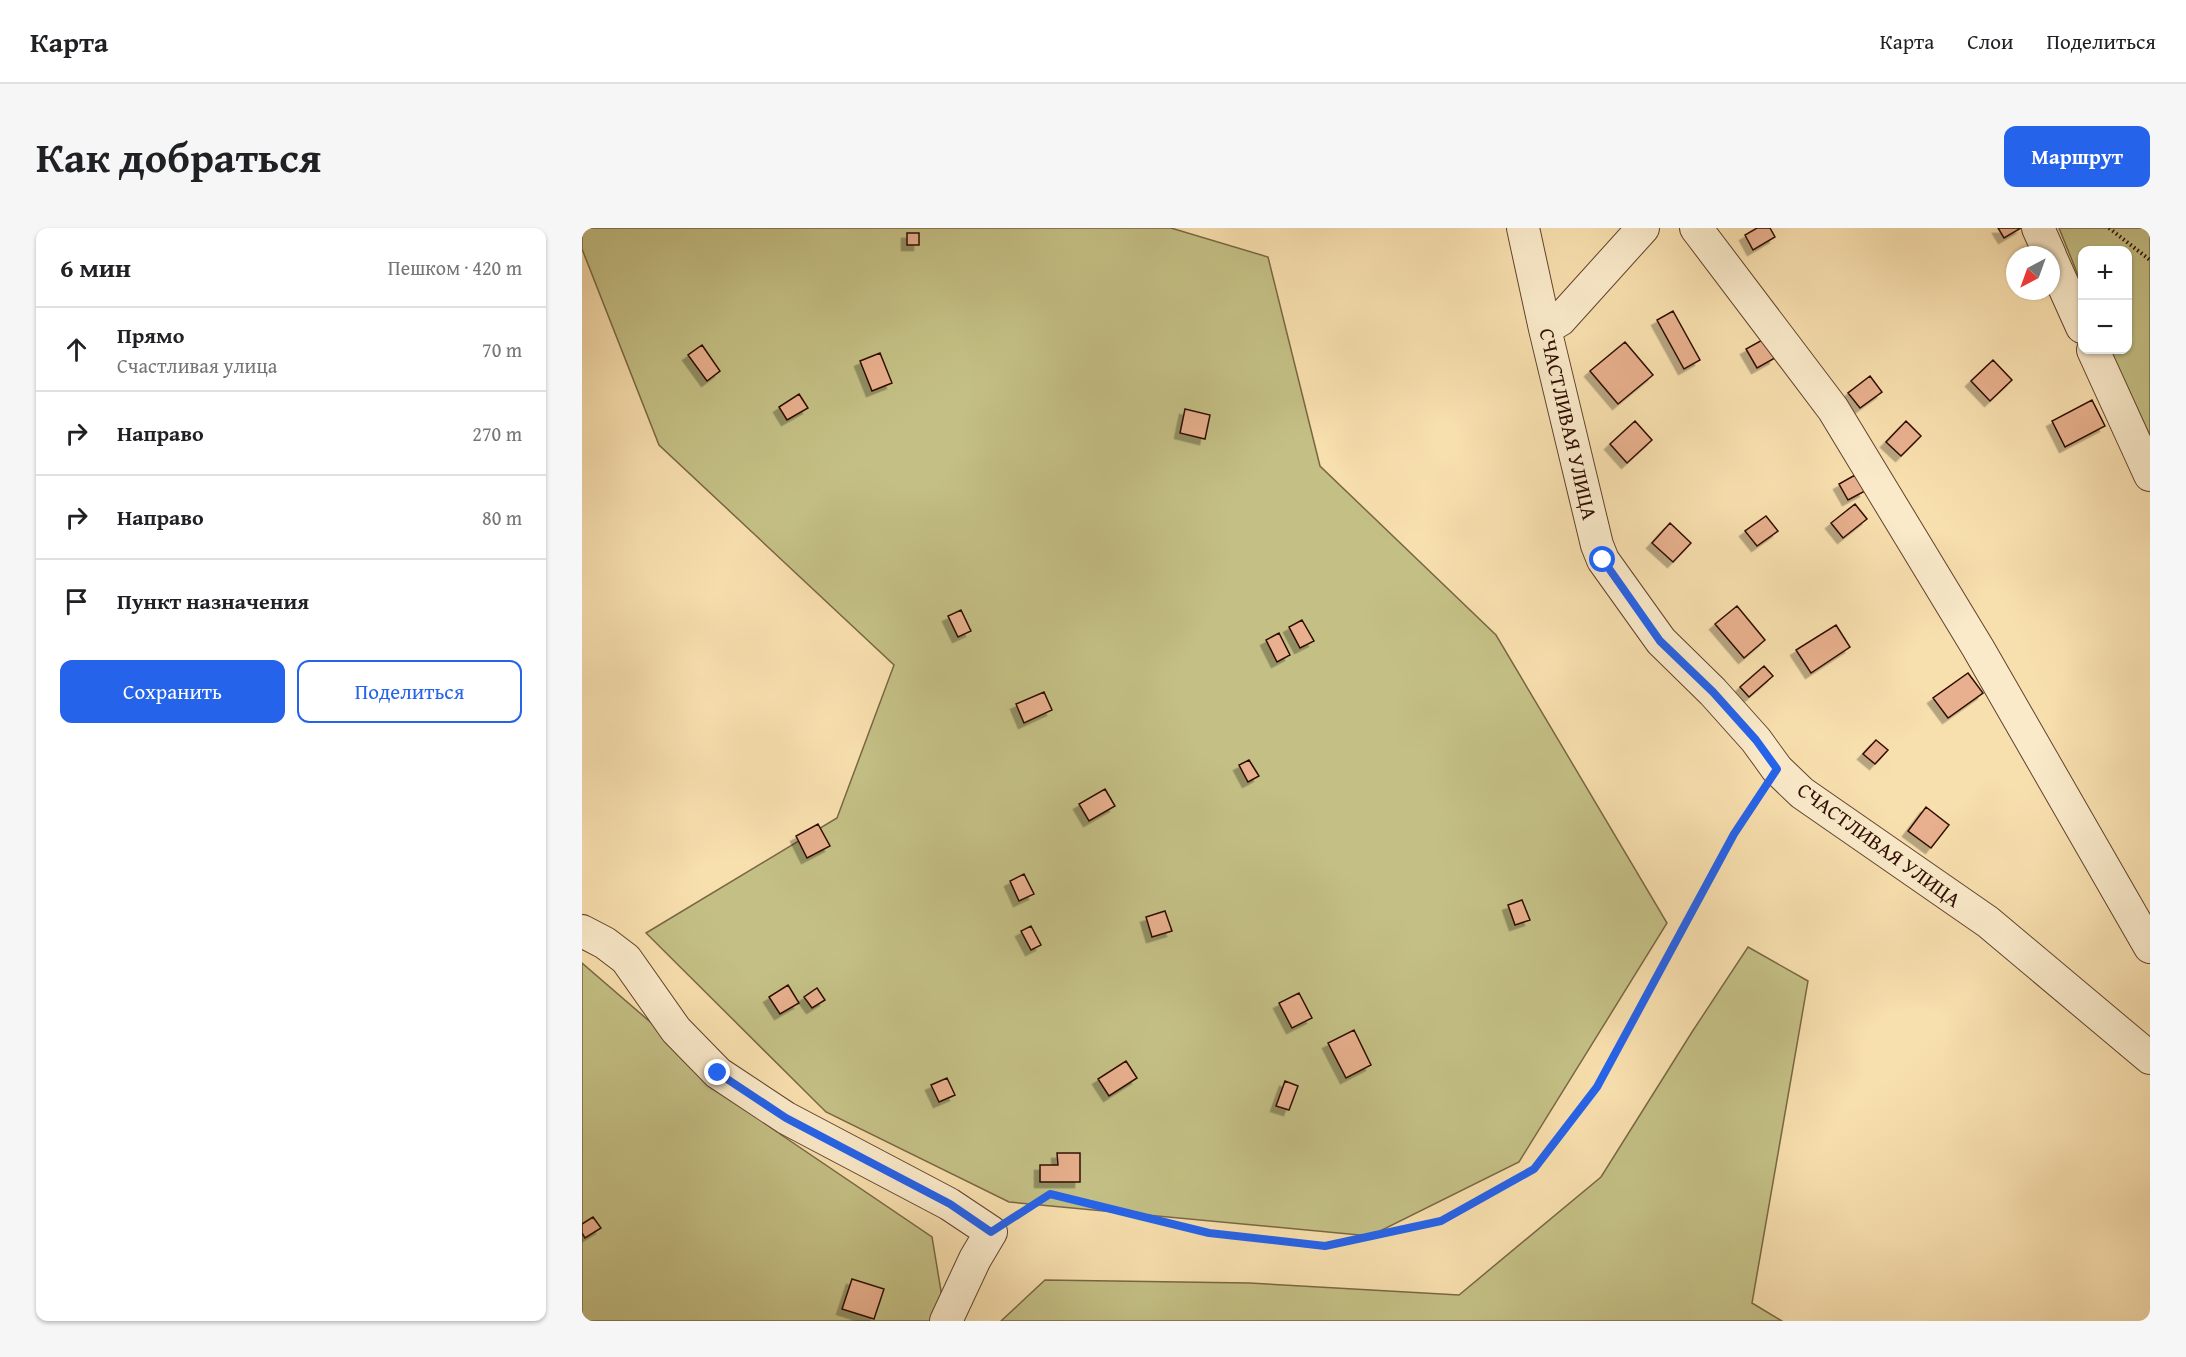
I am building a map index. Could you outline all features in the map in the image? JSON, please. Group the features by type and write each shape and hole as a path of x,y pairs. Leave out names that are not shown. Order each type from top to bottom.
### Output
{"street":[{"name":"СЧАСТЛИВАЯ УЛИЦА","path":"1523,228 1597,545 1603,560 1660,641 1713,692 1756,740 1777,769 1802,793 1988,922 2150,1058"},
{"path":"1545,329 1560,320 1643,228"},
{"path":"1696,228 1833,409 1978,648 2150,947"},
{"path":"2038,228 2046,246"},
{"path":"2060,278 2078,318"},
{"path":"2095,354 2150,475"},
{"path":"582,932 605,943 627,959 676,1030 718,1073 786,1118 950,1204 991,1232 975,1259 946,1321"}],"path":[{"path":"2109,228 2150,260"},
{"path":"991,1232 1050,1194 1209,1233 1325,1246 1441,1221 1534,1169 1597,1087 1734,834 1777,769"}],"shaded area":[{"path":"582,228 1171,228 1268,257 1320,466 1496,635 1667,923 1519,1162 1370,1236 1009,1202 826,1112 646,933 837,818 894,665 659,445 582,249"},
{"path":"2059,228 2150,228 2150,444 2112,354 2132,354 2132,246 2078,246 2078,275"},
{"path":"1748,947 1808,981 1752,1303 1782,1321 1001,1321 1045,1280 1249,1283 1459,1295 1601,1177"},
{"path":"582,963 780,1134 932,1237 946,1321 582,1321"}],"building":[{"path":"1757,228 1770,228 1775,237 1753,250 1745,235"},
{"path":"1998,228 2021,228 2004,238"},
{"path":"907,233 919,233 919,245 907,245"},
{"path":"1673,311 1700,360 1684,369 1657,320"},
{"path":"1764,339 1775,358 1757,368 1746,349"},
{"path":"1625,342 1653,375 1618,404 1590,371"},
{"path":"702,345 720,371 707,381 688,355"},
{"path":"880,353 892,383 872,391 860,361"},
{"path":"1993,360 2012,380 1990,401 1971,381"},
{"path":"1870,376 1882,392 1860,408 1848,393"},
{"path":"799,394 808,408 787,420 779,407"},
{"path":"2092,400 2105,426 2065,447 2052,421"},
{"path":"1185,409 1210,415 1205,439 1180,433"},
{"path":"1635,421 1652,440 1627,463 1610,444"},
{"path":"1906,421 1921,436 1901,456 1886,442"},
{"path":"1855,475 1865,491 1848,500 1839,484"},
{"path":"1855,504 1867,519 1843,538 1831,523"},
{"path":"1766,516 1778,531 1757,546 1745,531"},
{"path":"1670,523 1691,543 1673,562 1652,543"},
{"path":"1737,606 1765,640 1744,658 1715,624"},
{"path":"961,610 971,631 958,637 948,616"},
{"path":"1302,620 1314,641 1300,648 1289,627"},
{"path":"1836,625 1850,647 1811,673 1796,650"},
{"path":"1279,633 1290,655 1277,662 1266,640"},
{"path":"1764,666 1773,676 1749,697 1740,687"},
{"path":"1968,673 1983,693 1948,718 1933,698"},
{"path":"1044,692 1052,710 1024,723 1016,704"},
{"path":"1876,740 1888,750 1875,764 1863,754"},
{"path":"1249,760 1259,776 1248,782 1239,765"},
{"path":"1105,789 1115,806 1089,821 1079,804"},
{"path":"1926,807 1949,825 1931,848 1908,831"},
{"path":"818,824 830,846 807,858 796,836"},
{"path":"1024,874 1034,894 1019,901 1010,881"},
{"path":"1522,900 1530,920 1515,925 1508,905"},
{"path":"1165,911 1172,931 1152,937 1146,917"},
{"path":"1031,926 1041,945 1031,950 1021,931"},
{"path":"788,985 799,1003 780,1014 769,997"},
{"path":"817,988 825,1000 812,1008 804,997"},
{"path":"1299,993 1312,1018 1292,1028 1279,1003"},
{"path":"1354,1030 1371,1065 1346,1078 1328,1043"},
{"path":"1126,1061 1137,1078 1109,1096 1098,1079"},
{"path":"947,1078 955,1095 939,1102 931,1085"},
{"path":"1285,1081 1298,1086 1289,1110 1276,1106"},
{"path":"1057,1153 1080,1153 1080,1182 1040,1182 1040,1165 1058,1165"},
{"path":"593,1217 601,1228 585,1238 582,1233 582,1224"},
{"path":"852,1279 884,1289 874,1319 842,1309"}],"route":[{"path":"718,1073 786,1118 950,1204 991,1232 1050,1194 1209,1233 1325,1246 1441,1221 1534,1169 1597,1087 1734,834 1777,769 1756,740 1713,692 1660,641 1603,560"}]}
